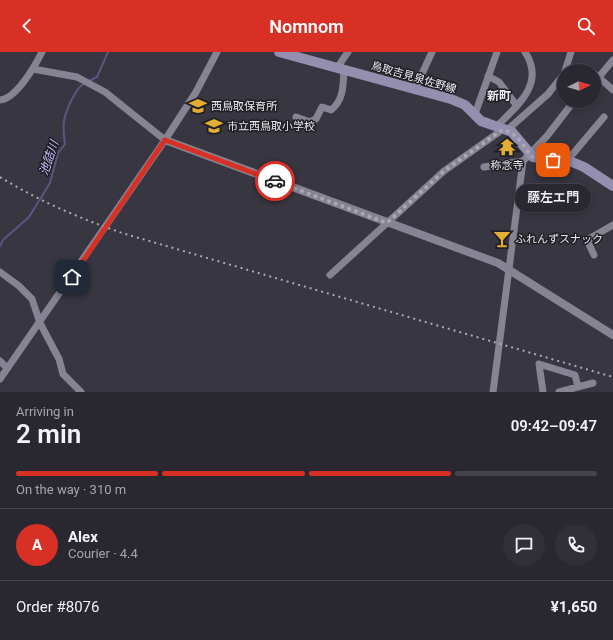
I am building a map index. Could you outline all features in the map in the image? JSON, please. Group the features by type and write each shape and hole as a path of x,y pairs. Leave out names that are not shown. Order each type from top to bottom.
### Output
{"main road":[{"name":"鳥取吉見泉佐野線","path":"279,52 415,89 465,105 482,121 516,136 526,157"},
{"path":"526,157 539,160 566,162 584,167 612,182"}],"street":[{"path":"0,100 6,100 11,96 33,69 42,52"},
{"path":"0,379 165,140 196,92 217,52"},
{"path":"296,117 310,122 316,119 322,107 331,110 340,101 342,91 340,69 348,52"},
{"path":"415,89 432,52"},
{"path":"475,114 497,52"},
{"path":"502,129 517,106 528,93 532,73 531,65 525,52"},
{"path":"567,64 571,52"},
{"path":"601,72 613,60"},
{"path":"33,69 77,77 105,92 165,140 498,263 613,335"},
{"path":"488,76 499,82 517,106"},
{"path":"601,81 613,90"},
{"path":"330,275 444,171 548,94 557,82"},
{"path":"484,167 526,157 547,136 569,108"},
{"path":"566,162 604,117"},
{"path":"492,392 526,157"},
{"path":"594,256 587,240 613,225"},
{"path":"0,272 19,286 32,299 40,323 59,359 63,374 81,392"},
{"path":"0,361 7,368"},
{"path":"543,392 539,364 575,375 578,387"},
{"path":"559,392 593,383"}],"waterway":[{"name":"池詰川","path":"89,81 97,77 108,52"},
{"name":"池詰川","path":"0,246 3,240 29,217 50,183 58,153 65,144 64,121 67,111 77,90 85,83"}],"railway":[{"path":"0,177 29,194 90,221 122,233 613,377"}],"way so far":[{"path":"275,181 387,223 444,171 502,130 512,132 533,157 539,160 553,160"}],"place":[{"name":"西鳥取保育所","path":"198,106"},
{"name":"市立西鳥取小学校","path":"214,126"},
{"name":"称念寺","path":"507,147"},
{"name":"藤左エ門","path":"553,160"},
{"name":"ふれんずスナック","path":"502,239"}],"district":[{"name":"新町","path":"499,96"}],"route":[{"path":"72,277 165,140 275,181"}]}
